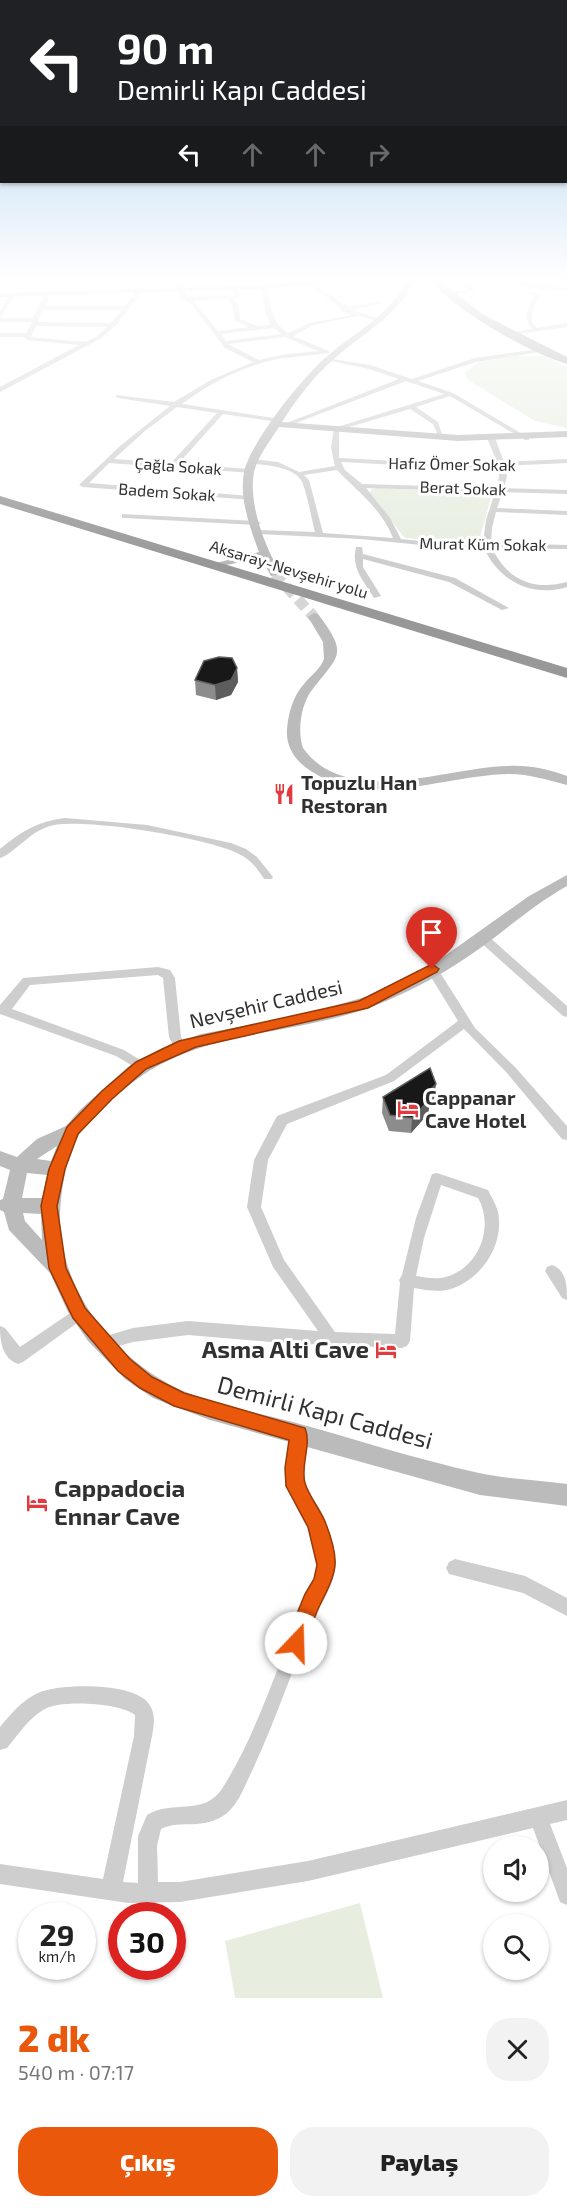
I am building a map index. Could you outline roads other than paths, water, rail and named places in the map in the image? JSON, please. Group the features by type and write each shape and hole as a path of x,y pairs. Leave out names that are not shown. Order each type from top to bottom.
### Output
{"highway":[{"name":"Aksaray-Nevşehir yolu","path":"0,500 567,673"},
{"name":"Aksaray-Nevşehir yolu","path":"0,512 567,684"}],"street":[{"path":"0,390 31,373"},
{"path":"107,461 136,434 176,406 210,384 233,373"},
{"path":"275,574 265,554 250,498 252,466 280,423 295,391 312,373"},
{"path":"389,373 451,394 527,439"},
{"path":"280,423 431,373"},
{"path":"336,429 451,394"},
{"path":"118,396 280,423 336,429 441,437 527,439 567,434"},
{"path":"411,406 436,423 441,437"},
{"path":"172,466 221,412"},
{"path":"336,429 334,446 339,464 395,532 398,542"},
{"path":"491,438 502,466 502,482 493,510 487,547 507,575 522,584 546,590 567,584"},
{"name":"Çağla Sokak","path":"107,461 172,466 275,464 298,474"},
{"name":"Badem Sokak","path":"107,461 83,485 250,498"},
{"name":"Hafız Ömer Sokak","path":"298,474 339,464 502,466 567,461"},
{"path":"298,474 305,480 319,534"},
{"name":"Berat Sokak","path":"359,486 567,492"},
{"path":"493,510 567,513"},
{"name":"Murat Küm Sokak","path":"125,516 398,542 487,547 567,547"},
{"path":"361,537 359,567 377,597"},
{"path":"216,566 265,554"},
{"path":"358,555 452,580 476,590 505,608"},
{"path":"314,617 327,635 330,658 322,672 303,694 294,741 297,749 311,764 338,777 374,785 398,785 500,770 543,773 567,781"},
{"path":"0,855 21,836 51,822 81,819 126,825 241,850 261,864 268,877"},
{"name":"Nevşehir Caddesi","path":"49,1206 57,1169 72,1131 107,1095 141,1066 179,1046 363,1005 483,939 538,896 567,880"},
{"path":"483,939 567,1013"},
{"path":"432,969 471,1031 511,1070 567,1135"},
{"path":"141,1066 120,1053 2,1010 27,981 158,971 166,973 169,978 175,1037 179,1046"},
{"path":"332,1339 278,1263 254,1207 261,1160 282,1120 390,1078 466,1020"},
{"name":"Nevşehir Caddesi","path":"4,1163 40,1143 72,1131"},
{"path":"49,1206 4,1204 7,1185 4,1163 57,1169"},
{"path":"104,1343 142,1333 188,1328 332,1339 402,1341 406,1280 417,1236 436,1178 483,1194 493,1213 493,1230 487,1252 454,1281 428,1284 406,1280"},
{"name":"Demirli Kapı Caddesi","path":"4,1204 16,1224 57,1268 79,1313 104,1343 124,1365 146,1383 171,1396 210,1410 480,1484 567,1495"},
{"name":"Demirli Kapı Caddesi","path":"49,1206 57,1268"},
{"path":"552,1271 567,1294"},
{"path":"0,1333 18,1358 79,1313"},
{"path":"148,1894 147,1846 148,1832 153,1822 162,1818 203,1816 220,1806 231,1792 270,1710 312,1601 323,1582 326,1565 324,1547 317,1524 296,1486 294,1468 298,1434"},
{"path":"455,1568 525,1585 567,1607"},
{"path":"0,1741 32,1707 51,1697 116,1696 133,1701 142,1708 145,1721 143,1736 111,1891"},
{"path":"0,1874 111,1891 148,1894 207,1889 308,1871 567,1810"},
{"path":"538,1816 567,1895"}],"tunnel":[{"path":"275,574 314,617"}],"place":[{"name":"Topuzlu Han Restoran","path":"284,794"},
{"name":"Cappanar Cave Hotel","path":"408,1109"},
{"name":"Asma Alti Cave","path":"386,1350"},
{"name":"Cappadocia Ennar Cave","path":"37,1503"}]}
